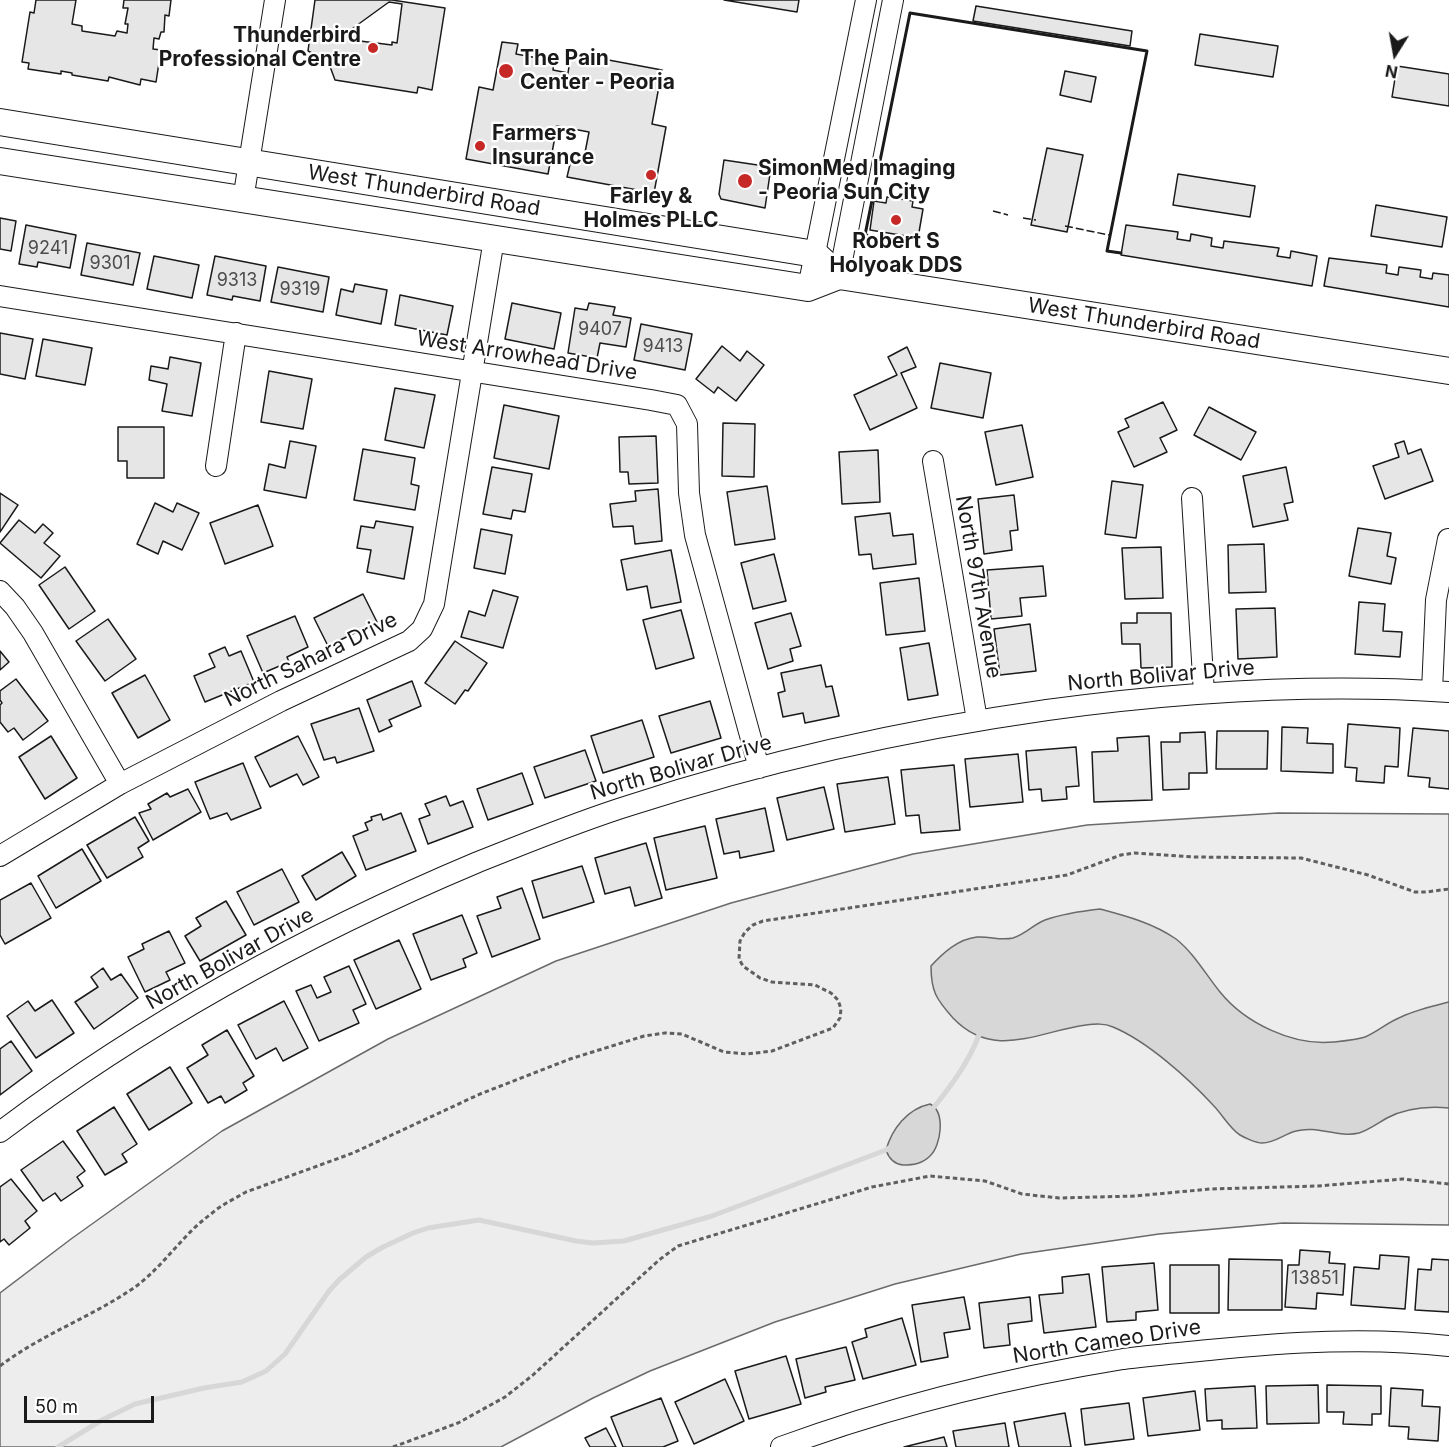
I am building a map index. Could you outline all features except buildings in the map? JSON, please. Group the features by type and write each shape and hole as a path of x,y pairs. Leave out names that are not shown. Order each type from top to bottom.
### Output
{"main road":[{"name":"West Thunderbird Road","path":"0,122 815,254"},
{"name":"West Thunderbird Road","path":"0,161 808,288"},
{"path":"494,239 496,232 505,226 580,232 626,225"},
{"path":"808,288 839,276 815,254"},
{"name":"West Thunderbird Road","path":"839,276 1449,371"}],"street":[{"path":"243,200 275,0"},
{"path":"808,288 866,0"},
{"path":"839,276 893,0"},
{"path":"859,35 885,40"},
{"path":"840,135 865,141"},
{"name":"North Sahara Drive","path":"0,856 120,784 281,701 409,641 422,629 434,604 494,239"},
{"name":"West Arrowhead Drive","path":"0,296 651,399 676,405 687,424 689,493 695,535 759,768"},
{"path":"216,466 236,333"},
{"name":"North 97th Avenue","path":"933,461 977,720"},
{"path":"1192,498 1204,693"},
{"path":"1440,691 1436,600 1448,539"},
{"path":"0,591 15,607 33,633 120,784"},
{"name":"North Bolivar Drive","path":"0,1132 55,1091 283,952 416,888 531,841 631,805 759,768 874,740 977,720 1092,704 1204,693 1357,688 1440,691"},
{"name":"North Cameo Drive","path":"781,1447 848,1422 983,1386 1125,1359 1289,1343 1353,1341 1449,1346"}],"path":[{"path":"0,1366 54,1332 136,1286 210,1214 246,1192 352,1154 480,1094 570,1059 655,1033 682,1034 724,1052 747,1054 772,1051 833,1028 840,1018 841,1009 838,1000 831,993 815,985 772,982 760,978 743,966 739,959 740,941 744,932 763,921 1067,876 1121,855 1134,853 1194,857 1301,858 1368,875 1415,892 1449,889"},
{"path":"393,1447 458,1423 505,1397 533,1375 659,1260 678,1246 872,1187 930,1176 950,1177 985,1181 1036,1197 1069,1198 1135,1196 1210,1189 1318,1186 1403,1179 1449,1184"}],"shaded area":[{"path":"1278,813 1449,814 1449,1225 1283,1223 1159,1234 1021,1254 895,1284 775,1322 650,1371 593,1398 501,1447 0,1447 0,1293 222,1131 388,1039 556,961 731,903 913,854 1087,825"},
{"path":"1100,909 1149,924 1176,939 1194,957 1230,1003 1256,1022 1286,1036 1318,1042 1358,1039 1407,1015 1449,1002 1449,1108 1409,1110 1387,1118 1359,1133 1343,1134 1312,1129 1292,1132 1271,1142 1260,1143 1236,1132 1203,1094 1179,1072 1139,1041 1113,1027 1103,1024 1086,1025 1034,1037 1001,1041 984,1038 969,1031 953,1018 939,1000 933,988 931,966 957,944 977,937 1013,938 1045,920"},
{"path":"930,1104 935,1108 940,1121 939,1137 934,1151 927,1159 917,1164 903,1165 894,1162 886,1150 896,1128 914,1110"}],"waterway":[{"path":"931,1111 952,1084 975,1046 979,1035"},
{"path":"58,1447 102,1420 135,1404 242,1382 266,1371 285,1354 339,1280 366,1257 413,1233 428,1228 479,1220 576,1241 593,1243 624,1241 712,1216 891,1147"}],"fence":[{"path":"993,211 1008,215"},
{"path":"1023,218 1036,220"},
{"path":"1065,226 1109,235"}],"wall":[{"path":"867,235 865,235 910,13 1147,51 1107,251 1121,253"}],"place":[{"name":"Thunderbird Professional Centre","path":"373,48"},
{"name":"The Pain Center - Peoria","path":"506,71"},
{"name":"Farmers Insurance","path":"480,146"},
{"name":"Farley & Holmes PLLC","path":"651,175"},
{"name":"SimonMed Imaging - Peoria Sun City","path":"745,181"},
{"name":"Robert S Holyoak DDS","path":"896,220"}]}
